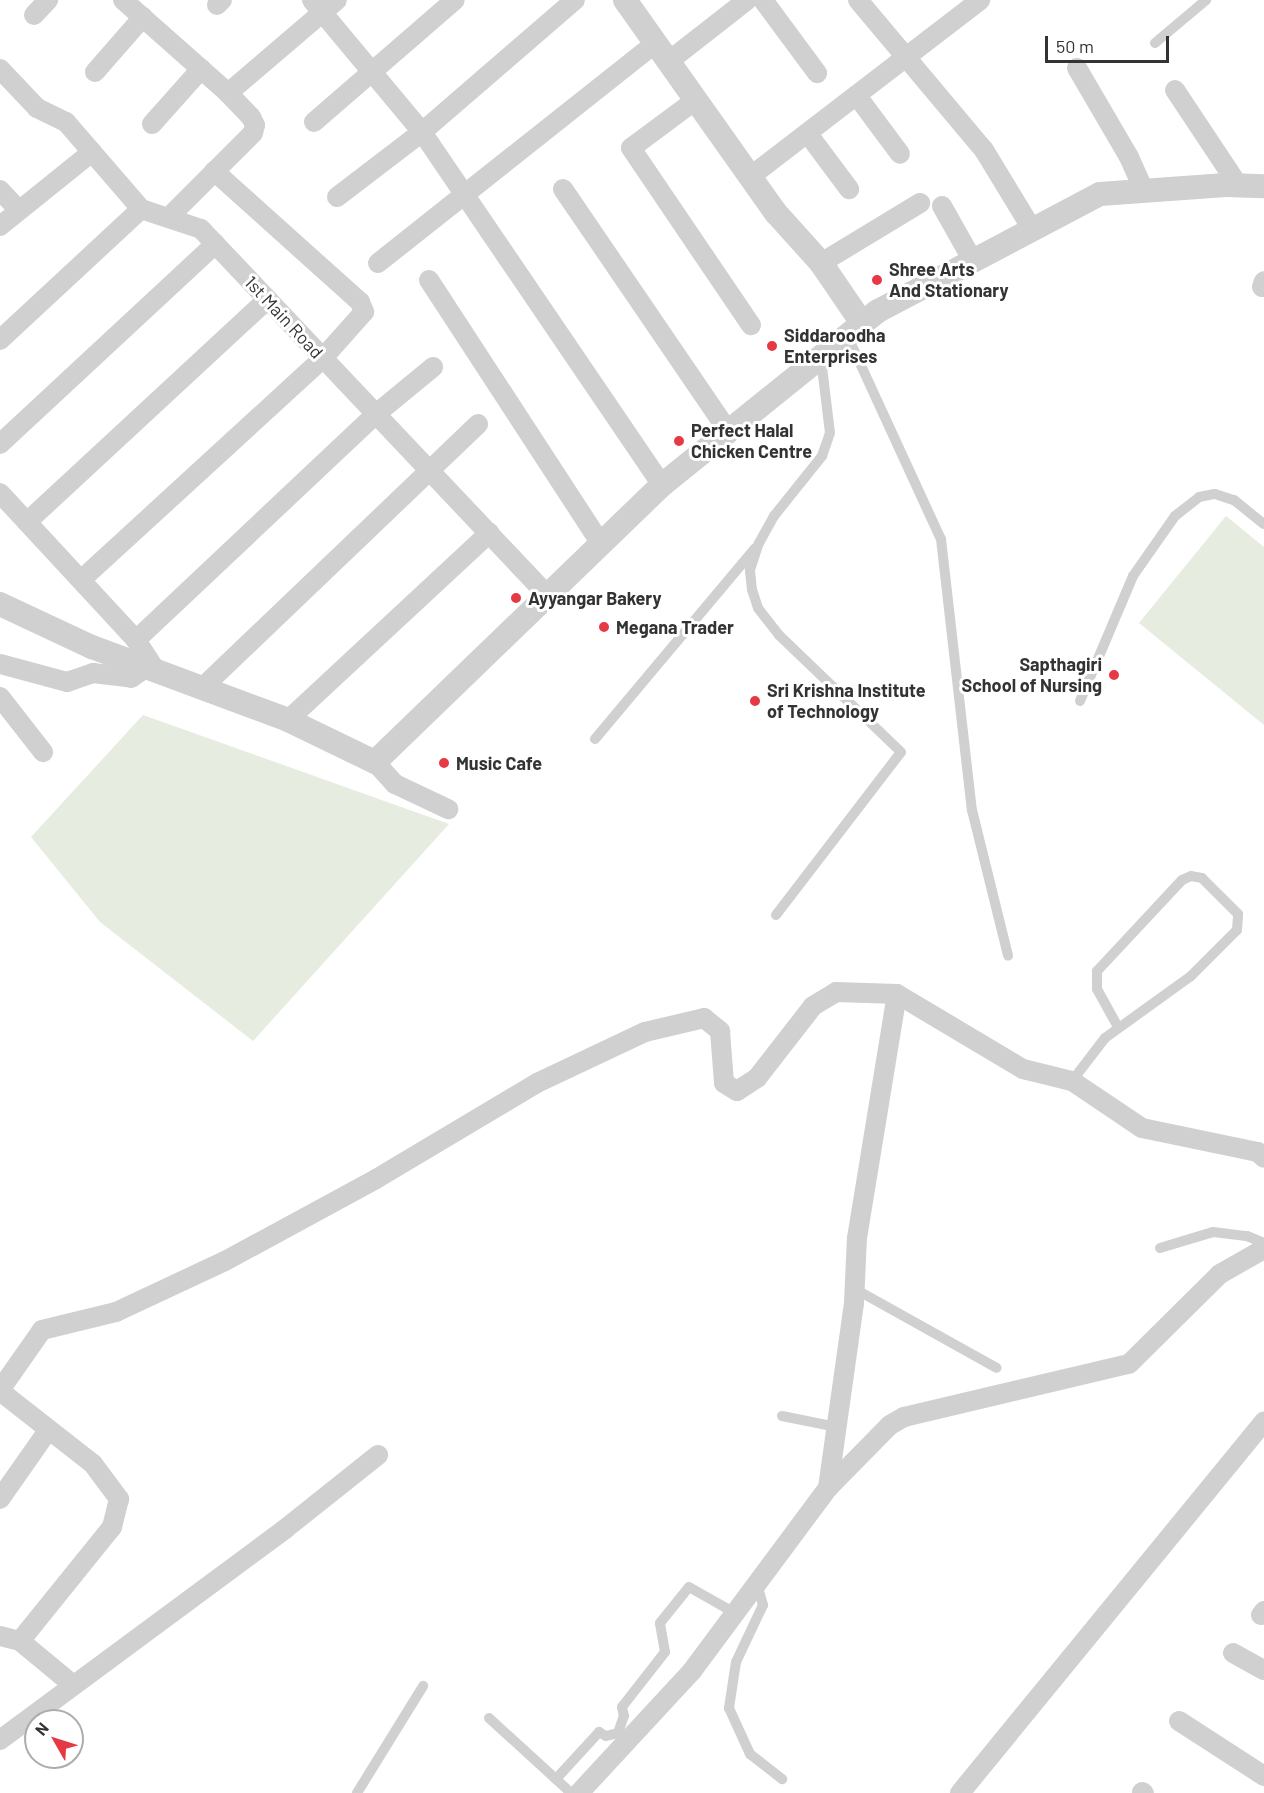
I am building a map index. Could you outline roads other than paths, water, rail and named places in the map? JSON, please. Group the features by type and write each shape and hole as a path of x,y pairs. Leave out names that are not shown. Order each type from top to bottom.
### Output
{"street":[{"path":"34,15 48,0"},
{"path":"123,0 228,93 255,125 253,133 168,218"},
{"path":"314,122 454,0"},
{"path":"337,197 422,132 575,0"},
{"path":"625,0 777,213 821,262 855,329"},
{"path":"378,263 464,194 663,52 747,0"},
{"path":"763,0 817,73"},
{"path":"858,0 984,150 1032,230"},
{"path":"751,177 980,0"},
{"path":"228,93 324,4 370,72 422,132 662,485"},
{"path":"95,72 142,17"},
{"path":"1077,68 1129,157 1144,191"},
{"path":"0,69 37,108 66,122 141,209 0,340"},
{"path":"152,124 201,69"},
{"path":"1175,90 1238,185"},
{"path":"857,96 900,154"},
{"path":"697,99 631,148 751,325"},
{"path":"808,134 849,189"},
{"path":"0,226 18,209 92,152"},
{"path":"81,580 323,358 358,322 364,312 360,303 214,171"},
{"path":"375,762 549,597 662,485 855,329 973,261 1100,194 1238,185 1264,186"},
{"path":"563,189 728,431"},
{"path":"0,190 18,209"},
{"path":"821,262 920,203"},
{"path":"942,206 973,261"},
{"name":"1st Main Road","path":"141,209 201,229 549,597"},
{"path":"0,444 215,244"},
{"path":"429,280 602,545"},
{"path":"27,522 267,299"},
{"path":"136,640 376,414 433,367"},
{"path":"202,688 478,424"},
{"path":"0,493 136,640 152,669"},
{"path":"288,720 489,533"},
{"path":"0,604 92,647 288,720 375,762 395,784 448,809"},
{"path":"0,664 67,682 93,673 131,678 152,669"},
{"path":"0,697 44,752"},
{"path":"20,1641 112,1527 119,1498 93,1464 0,1390 42,1330 116,1312 225,1261 376,1179 537,1083 645,1032 704,1018 720,1031 724,1083 737,1091 757,1078 813,1006 836,992 897,994 1023,1069 1072,1081 1142,1128 1258,1152 1264,1158"},
{"path":"828,1488 855,1289 857,1238 897,994"},
{"path":"579,1793 692,1671 828,1488 904,1417 1129,1364 1220,1274 1264,1248"},
{"path":"960,1793 1264,1422"},
{"path":"0,1499 49,1430"},
{"path":"0,1740 72,1684 285,1529 378,1455"},
{"path":"0,1636 20,1641 72,1684"},
{"path":"1233,1653 1264,1670"},
{"path":"1179,1721 1264,1776"}],"lane":[{"path":"1155,43 1206,0"},
{"path":"855,329 941,538 972,810 1008,956"},
{"path":"776,915 901,752 779,634 758,608 750,570 759,543 774,516 822,456 830,433 830,406 820,356"},
{"path":"1080,701 1133,576 1175,516 1199,497 1215,494 1234,500 1264,524"},
{"path":"595,739 759,543"},
{"path":"1072,1081 1090,1054 1118,1028 1191,976 1237,930 1238,914 1202,878 1191,876 1182,880 1098,971 1097,988 1118,1028"},
{"path":"1160,1248 1213,1232 1247,1236 1264,1243"},
{"path":"855,1289 997,1368"},
{"path":"782,1416 836,1428"},
{"path":"757,1583 763,1605 736,1662 729,1708 750,1754 782,1779"},
{"path":"556,1779 599,1732 606,1736 618,1733 624,1716 621,1707 664,1652 660,1623 689,1587 735,1613"},
{"path":"357,1793 423,1686"},
{"path":"489,1718 572,1793"}],"place":[{"name":"Shree Arts And Stationary","path":"877,280"},
{"name":"Siddaroodha Enterprises","path":"772,346"},
{"name":"Perfect Halal Chicken Centre","path":"679,441"},
{"name":"Ayyangar Bakery","path":"516,598"},
{"name":"Megana Trader","path":"604,627"},
{"name":"Sapthagiri School of Nursing","path":"1114,675"},
{"name":"Sri Krishna Institute of Technology","path":"755,701"},
{"name":"Music Cafe","path":"444,763"}]}
